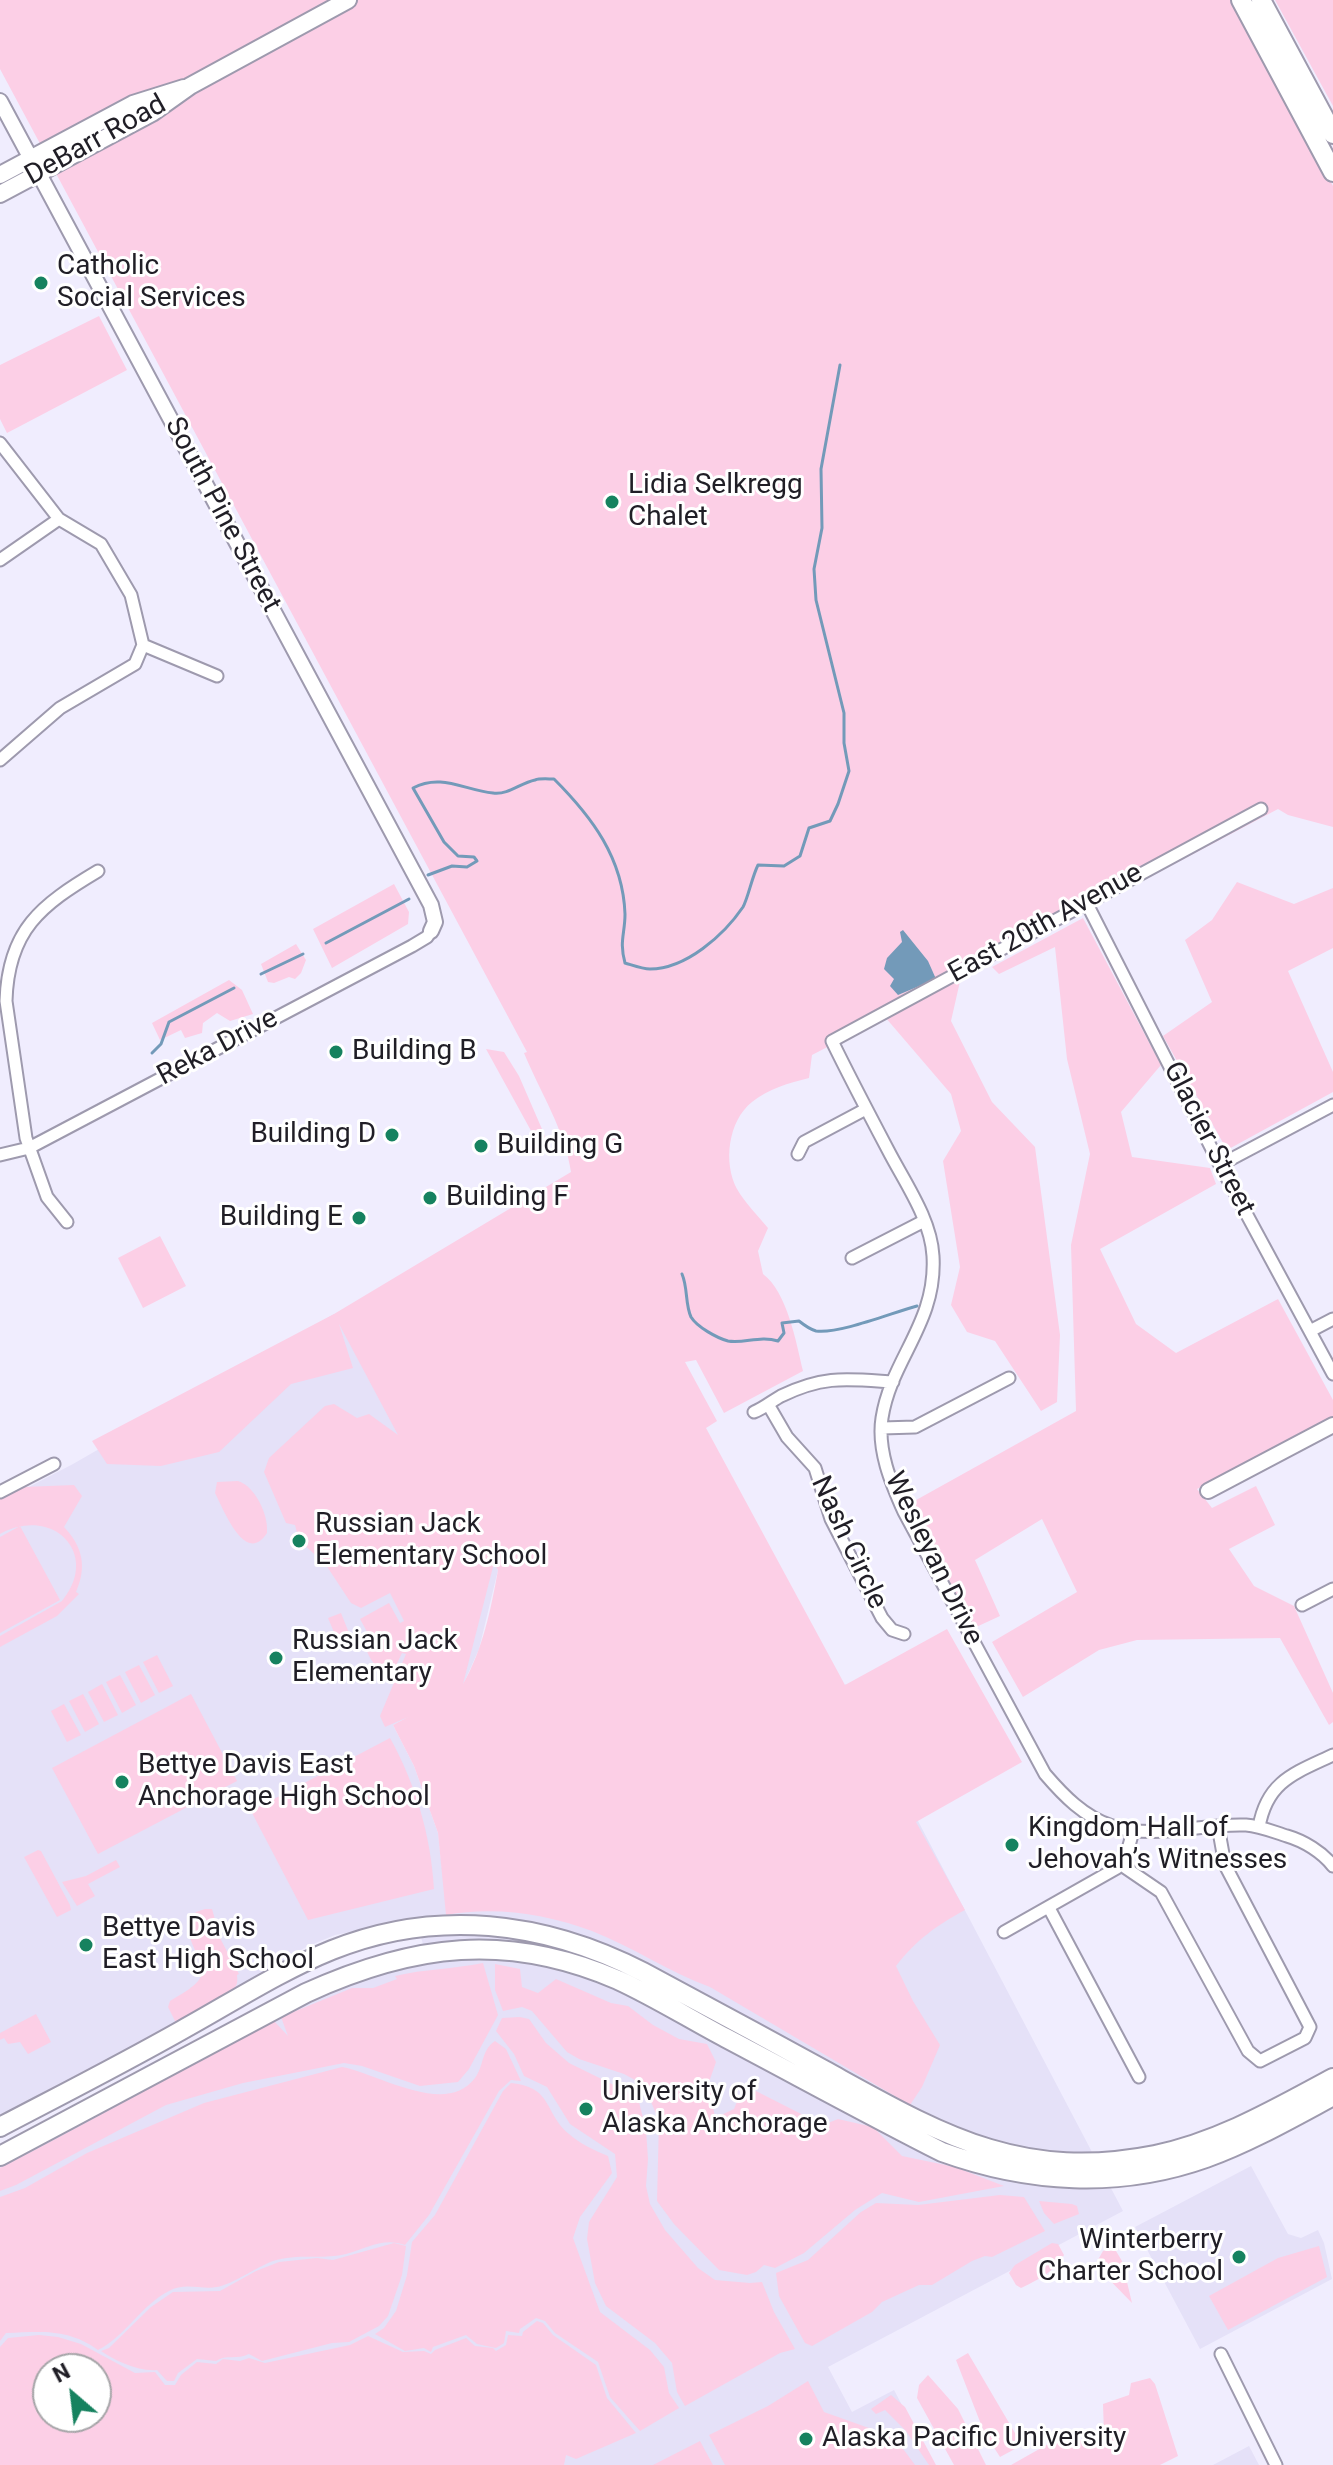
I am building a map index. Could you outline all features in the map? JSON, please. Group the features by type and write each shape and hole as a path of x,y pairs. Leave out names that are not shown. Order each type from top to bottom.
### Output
{"main road":[{"name":"DeBarr Road","path":"0,194 35,166 141,101 190,86 348,0"},
{"path":"1241,0 1333,172"},
{"path":"1261,0 1333,134"},
{"name":"DeBarr Road","path":"0,175 35,166"},
{"path":"0,2127 331,1950 394,1931 455,1925 533,1931 597,1950 916,2120 969,2144 1024,2158 1090,2163 1157,2155 1222,2133 1333,2078"},
{"path":"0,2156 340,1977 403,1957 468,1950 527,1953 557,1959 609,1977 942,2152 969,2162 1039,2178 1114,2178 1178,2167 1257,2137 1333,2096"}],"street":[{"name":"South Pine Street","path":"0,101 431,905 435,922 431,931"},
{"path":"0,443 59,519 101,544 131,595 143,645 135,664 60,708 0,760"},
{"path":"0,560 59,519"},
{"path":"143,645 217,676"},
{"name":"East 20th Avenue","path":"832,1041 1261,809"},
{"path":"67,1222 47,1197 29,1148 6,1001 10,964 22,933 38,912 98,871"},
{"name":"Glacier Street","path":"1086,902 1220,1165 1333,1374"},
{"name":"Reka Drive","path":"0,1155 29,1148 412,946 431,931"},
{"name":"Wesleyan Drive","path":"832,1041 924,1221 933,1252 934,1276 926,1314 893,1382 882,1417 887,1471 895,1494 1045,1774 1079,1808 1108,1825 1160,1833 1218,1826 1259,1827 1299,1840 1333,1866"},
{"path":"1220,1165 1333,1105"},
{"path":"798,1154 804,1142 866,1109"},
{"path":"852,1258 924,1221"},
{"path":"1310,1331 1333,1319"},
{"path":"754,1412 769,1406 777,1398 835,1378 893,1382"},
{"path":"882,1428 915,1427 1009,1378"},
{"name":"Nash Circle","path":"769,1406 787,1437 815,1468 831,1519 882,1618 892,1630 904,1634"},
{"path":"1208,1491 1333,1425"},
{"path":"0,1492 54,1464"},
{"path":"1302,1605 1333,1589"},
{"path":"1259,1827 1266,1801 1273,1791 1299,1771 1333,1755"},
{"path":"1120,1864 1161,1892 1248,2051 1260,2061 1305,2038 1310,2027 1225,1865 1218,1826"},
{"path":"1004,1932 1107,1876 1127,1853 1133,1831"},
{"path":"1049,1908 1139,2077"},
{"path":"1221,2354 1276,2465"}],"shaded area":[{"path":"0,0 1234,0 1333,186 1333,827 1288,815 1278,809 961,977 951,1021 992,1102 1035,1147 1060,1335 1057,1402 1041,1411 995,1341 967,1332 951,1305 960,1267 943,1161 961,1131 951,1094 885,1017 812,1055 809,1078 786,1084 758,1097 744,1110 730,1143 730,1167 737,1189 768,1228 758,1251 763,1274 784,1305 803,1371 724,1413 696,1360 685,1362 717,1421 706,1428 845,1685 947,1629 1022,1762 916,1822 965,1910 928,1934 896,1966 940,2045 922,2087 910,2105 710,1987 592,1931 520,1913 483,1911 446,1915 438,1833 414,1766 393,1725 408,1717 385,1727 380,1716 406,1654 402,1653 390,1678 368,1654 364,1643 371,1639 360,1619 389,1603 400,1623 404,1621 390,1593 361,1608 351,1603 326,1565 299,1540 295,1525 286,1523 264,1472 269,1458 325,1406 334,1404 357,1418 369,1414 398,1435 339,1324 353,1368 291,1384 219,1452 161,1466 107,1464 92,1441 334,1314 571,1172 563,1141 524,1053 527,1052 0,69","holes":["494,1563 498,1570 481,1643 463,1684"]},
{"path":"1275,0 1333,0 1333,106"},
{"path":"99,316 127,370 7,433 0,419 0,365"},
{"path":"1237,882 1294,904 1333,888 1333,948 1288,971 1333,1072 1333,1092 1227,1150 1163,1036 1212,1002 1185,940 1212,920"},
{"path":"394,884 409,912 408,924 332,968 313,929"},
{"path":"1083,918 1161,1065 1121,1112 1132,1157 1210,1168 1216,1184 1100,1249 1136,1324 1176,1353 1278,1299 1333,1400 1333,1419 1197,1489 1212,1508 1256,1486 1275,1525 1229,1549 1254,1586 1294,1606 1333,1693 1333,1722 1329,1725 1280,1638 1137,1640 1099,1650 1023,1697 992,1642 1077,1592 1042,1519 975,1560 1000,1616 974,1628 909,1504 1076,1411 1071,1245 1090,1154 1067,1059 1055,947 999,974 992,967"},
{"path":"296,944 306,960 301,973 295,979 289,977 268,982 261,964"},
{"path":"229,980 242,990 253,1014 230,1021 217,1013 203,1023 202,1033 185,1038 181,1030 160,1040 152,1023"},
{"path":"486,1049 504,1052 519,1076 545,1136 544,1145 535,1138"},
{"path":"160,1236 186,1286 143,1308 118,1258"},
{"name":"University of Alaska Anchorage","path":"334,1314 462,1499 498,1570 479,1649 464,1683 456,1693 393,1725 414,1766 438,1833 445,1895 846,1684 1123,2211 828,2367 852,2412 894,2390 934,2465 0,2465 0,2164 336,1985 427,1959 416,1919 335,1935 306,1947 98,2067 0,2115 0,1502 73,1464"},
{"path":"238,1481 250,1489 263,1510 267,1533 259,1542 251,1543 243,1539 229,1521 215,1493 217,1482"},
{"path":"74,1485 82,1496 64,1527 75,1542 81,1558 76,1592 79,1594 57,1616 0,1647 0,1636 62,1601 73,1583 76,1567 66,1539 53,1530 38,1526 19,1527 0,1534 0,1499 23,1487"},
{"path":"20,1526 60,1600 0,1633 0,1537"},
{"path":"341,1613 349,1633 336,1637 328,1618"},
{"path":"157,1655 173,1686 159,1693 143,1662"},
{"path":"139,1665 155,1695 141,1703 125,1672"},
{"path":"120,1675 136,1705 122,1713 106,1682"},
{"path":"102,1684 118,1715 104,1722 88,1692"},
{"path":"83,1694 99,1724 85,1732 69,1701"},
{"path":"191,1694 237,1781 98,1854 52,1768"},
{"path":"64,1704 81,1735 67,1742 51,1711"},
{"path":"390,1738 421,1811 430,1850 434,1889 308,1920 251,1811"},
{"path":"38,1850 70,1905 71,1910 57,1917 24,1857"},
{"path":"116,1860 120,1867 88,1884 95,1896 77,1906 62,1882 86,1876"},
{"path":"212,1909 221,1940 239,1974 237,1983 230,1992 176,2023 168,2007 170,2001 196,1983 202,1969 187,1928 196,1912"},
{"path":"483,1963 498,2015 469,2069 458,2082 420,2086 344,2063 243,2083 166,2105 0,2191 0,2168 274,2021 288,2036 281,2017 352,1988 373,1988 397,1979 395,1976"},
{"path":"495,1964 520,1969 522,1987 538,1993 556,1979 611,2003 628,2006 679,2039 707,2044 716,2062 709,2082 715,2118 734,2109 744,2085 823,2125 838,2119 873,2127 902,2156 955,2167 1004,2186 919,2202 882,2193 855,2210 804,2253 775,2268 764,2265 747,2275 719,2270 674,2224 657,2201 659,2121 644,2085 567,2052 532,2011 522,2007 503,2011 495,1990"},
{"path":"36,2014 51,2042 28,2054 20,2042 8,2044 4,2038 0,2040 0,2033"},
{"path":"502,2018 529,2019 546,2043 569,2063 624,2090 639,2102 646,2130 646,2186 650,2204 665,2230 698,2268 715,2280 762,2282 774,2312 795,2349 780,2353 685,2406 677,2392 672,2363 655,2343 606,2306 595,2283 587,2239 589,2222 617,2177 615,2154 570,2124 547,2087 524,2076 514,2054 496,2031"},
{"path":"495,2041 506,2049 521,2081 511,2080 499,2091 429,2215 405,2245 390,2242 337,2256 282,2259 223,2286 175,2288 150,2304 117,2337 98,2350 76,2338 54,2333 6,2333 0,2341 0,2197 25,2188 87,2153 204,2103 342,2067 412,2090 447,2094 462,2089 475,2078 487,2049"},
{"path":"511,2083 525,2085 541,2095 569,2134 608,2156 612,2173 580,2217 573,2238 600,2312 650,2350 664,2367 669,2393 679,2408 640,2431 610,2397 598,2362 555,2333 545,2321 536,2318 519,2333 506,2331 504,2343 496,2348 477,2344 466,2335 433,2347 431,2352 424,2348 405,2351 375,2334 384,2328 396,2311 407,2275 412,2242 435,2215 503,2091"},
{"name":"Winterberry Charter School","path":"1251,2166 1288,2234 1301,2238 1318,2230 1332,2279 1200,2349 1135,2227"},
{"path":"1000,2195 1024,2197 1045,2231 992,2257 972,2261 932,2285 919,2285 882,2302 872,2312 812,2346 805,2343 779,2296 776,2273 808,2260 861,2212 876,2203 918,2205"},
{"path":"1039,2201 1072,2204 1077,2206 1079,2214 1054,2224"},
{"path":"394,2243 406,2246 402,2275 388,2316 379,2326 349,2342 332,2343 262,2361 249,2354 216,2361 197,2359 178,2373 174,2381 167,2381 157,2370 128,2365 112,2357 112,2353 101,2351 109,2348 151,2307 173,2292 220,2291 279,2262 317,2258 333,2260"},
{"path":"1052,2243 1058,2244 1064,2255 1060,2261 1033,2282 1021,2288 1016,2285 1009,2273 1015,2265"},
{"path":"1113,2246 1122,2261 1132,2303 1095,2265 1103,2251"},
{"path":"1319,2246 1327,2277 1228,2330 1209,2296 1278,2258"},
{"path":"537,2321 543,2323 553,2335 596,2365 607,2398 636,2433 576,2459 566,2455 564,2465 0,2465 0,2347 8,2338 58,2337 98,2353 32,2353 32,2433 112,2433 112,2361 135,2373 155,2372 165,2385 175,2385 181,2375 197,2362 216,2364 223,2359 240,2361 249,2358 265,2363 350,2345 368,2336 403,2352 424,2351 431,2354 466,2338 475,2346 496,2351 506,2345 508,2335 522,2336"},
{"path":"968,2353 1015,2433 1020,2436 1028,2432 1026,2443 1000,2457 984,2432 956,2360"},
{"path":"928,2375 958,2409 986,2465 954,2465 917,2398 919,2385"},
{"path":"1150,2378 1155,2384 1178,2456 1160,2465 1011,2465 1050,2443 1071,2443 1104,2434 1103,2404 1129,2395 1131,2383"},
{"name":"Alaska Pacific University","path":"808,2381 824,2412 883,2433 898,2442 915,2465 725,2465 709,2435 768,2406"},
{"path":"891,2395 905,2407 936,2465 929,2465 906,2431 885,2410 876,2414 871,2409"},
{"path":"700,2441 713,2465 653,2465"},
{"path":"1249,2446 1259,2465 1213,2465"}],"water":[{"path":"903,930 928,961 936,979 898,995 890,986 894,979 884,969 887,958 902,942 900,932"}],"waterway":[{"path":"428,875 452,866 467,867 477,861 474,857 458,856 444,842 413,788 443,782 499,793 537,779 554,779 593,824 612,857 623,894 622,949 625,963 647,969 664,967 690,957 726,928 743,907 758,865 784,866 800,856 809,828 830,821 849,771 844,743 844,713 816,600 814,569 822,528 821,469 840,365"},
{"path":"326,943 409,899"},
{"path":"261,974 303,954"},
{"path":"152,1053 161,1044 169,1022 234,988"},
{"path":"682,1274 691,1317 708,1332 728,1341 778,1341 784,1333 782,1323 799,1321 813,1330 826,1331 917,1306"}],"place":[{"name":"Catholic Social Services","path":"41,283"},
{"name":"Lidia Selkregg Chalet","path":"612,502"},
{"name":"Building B","path":"336,1052"},
{"name":"Building D","path":"392,1135"},
{"name":"Building G","path":"481,1146"},
{"name":"Building F","path":"430,1198"},
{"name":"Building E","path":"359,1218"},
{"name":"Russian Jack Elementary School","path":"299,1541"},
{"name":"Russian Jack Elementary","path":"276,1658"},
{"name":"Bettye Davis East Anchorage High School","path":"122,1782"},
{"name":"Kingdom Hall of Jehovah’s Witnesses","path":"1012,1845"},
{"name":"Bettye Davis East High School","path":"86,1945"},
{"name":"University of Alaska Anchorage","path":"586,2109"},
{"name":"Winterberry Charter School","path":"1239,2257"},
{"name":"Alaska Pacific University","path":"806,2439"}]}
